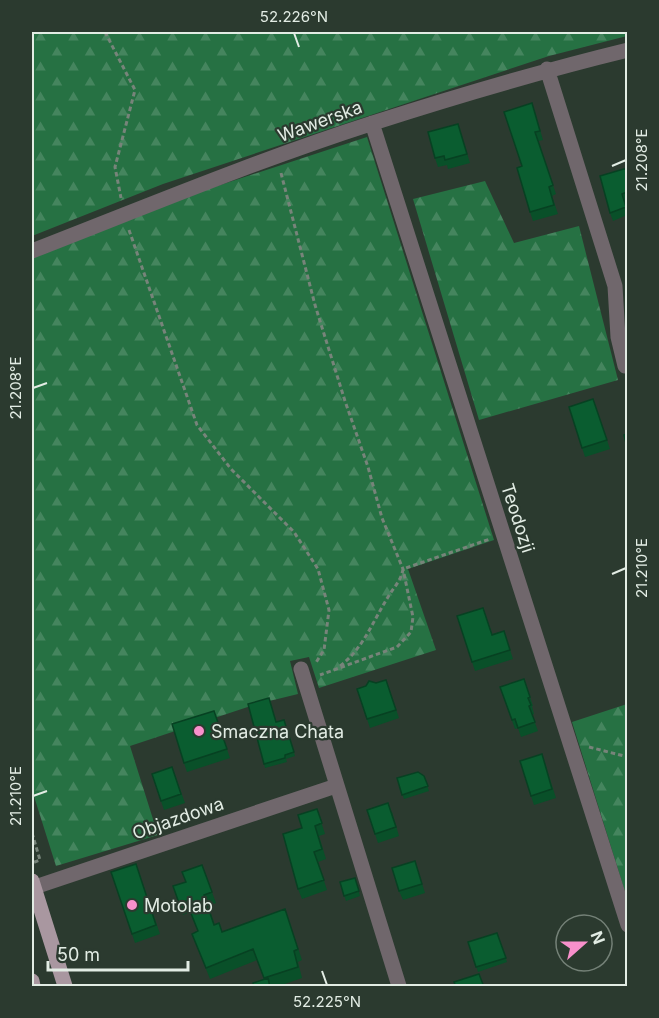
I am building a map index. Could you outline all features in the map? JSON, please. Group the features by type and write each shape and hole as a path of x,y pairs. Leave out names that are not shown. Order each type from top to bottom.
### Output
{"main road":[{"path":"32,886 65,987"},
{"path":"32,981 33,987"}],"street":[{"name":"Wawerska","path":"32,250 372,123 547,69 627,50"},
{"path":"547,69 615,286 618,337 625,366"},
{"name":"Teodozji","path":"372,123 627,925"},
{"path":"302,675 399,987"},
{"name":"Objazdowa","path":"32,886 336,786"}],"path":[{"path":"105,32 135,90 115,167 124,215 197,425 231,469 294,532 318,569 329,610 324,650 302,675"},
{"path":"277,157 315,305 368,467 382,518 403,568 413,617 411,632 396,647 336,669 302,675"},
{"path":"403,568 503,535"},
{"path":"336,669 350,658 367,635 388,596 402,578 403,568"},
{"path":"569,742 627,757"},
{"path":"32,833 40,860 32,864"}],"green space":[{"path":"32,32 627,32 627,36 549,56 163,184 32,236"},
{"path":"367,137 494,540 408,569 436,650 319,688 309,657 290,661 298,694 257,704 130,746 158,835 56,866 32,790 32,257 205,190"},
{"path":"485,181 514,243 579,226 618,380 479,420 413,199"},
{"path":"628,704 627,898 572,722"}],"building":[{"path":"532,103 540,131 535,132 553,185 549,187 554,205 530,212 517,168 522,166 504,112"},
{"path":"458,124 467,154 445,160 444,156 435,158 428,132"},
{"path":"627,168 627,192 622,194 626,207 610,213 600,176"},
{"path":"593,399 607,440 582,448 569,407"},
{"path":"483,608 492,635 504,631 510,650 472,662 457,616"},
{"path":"524,679 530,697 528,698 531,705 529,706 535,722 518,728 515,719 512,720 500,687"},
{"path":"386,680 396,710 367,719 357,689 366,686 369,681 376,683"},
{"path":"269,698 276,722 284,720 294,752 285,755 285,758 264,764 248,704"},
{"path":"214,711 227,749 184,763 172,724"},
{"path":"542,754 552,789 531,796 520,761"},
{"path":"172,767 181,794 161,801 152,774"},
{"path":"418,772 424,776 428,786 402,795 397,778"},
{"path":"388,803 396,827 375,834 367,810"},
{"path":"317,809 322,823 315,826 322,849 314,852 324,880 298,889 283,834 302,828 298,815"},
{"path":"415,861 422,884 399,891 392,868"},
{"path":"136,864 156,925 132,934 111,872"},
{"path":"202,865 212,892 204,895 214,925 219,923 222,932 285,909 298,949 294,951 298,967 264,978 253,949 206,968 192,934 198,931 186,901 179,903 173,886 186,882 182,872"},
{"path":"355,878 359,891 344,896 340,882"},
{"path":"497,933 506,958 476,967 468,942"},
{"path":"479,974 484,987 456,987 454,982"},
{"path":"268,978 270,987 254,987 253,983"}],"place":[{"name":"Smaczna Chata","path":"199,731"},
{"name":"Motolab","path":"132,905"}]}
